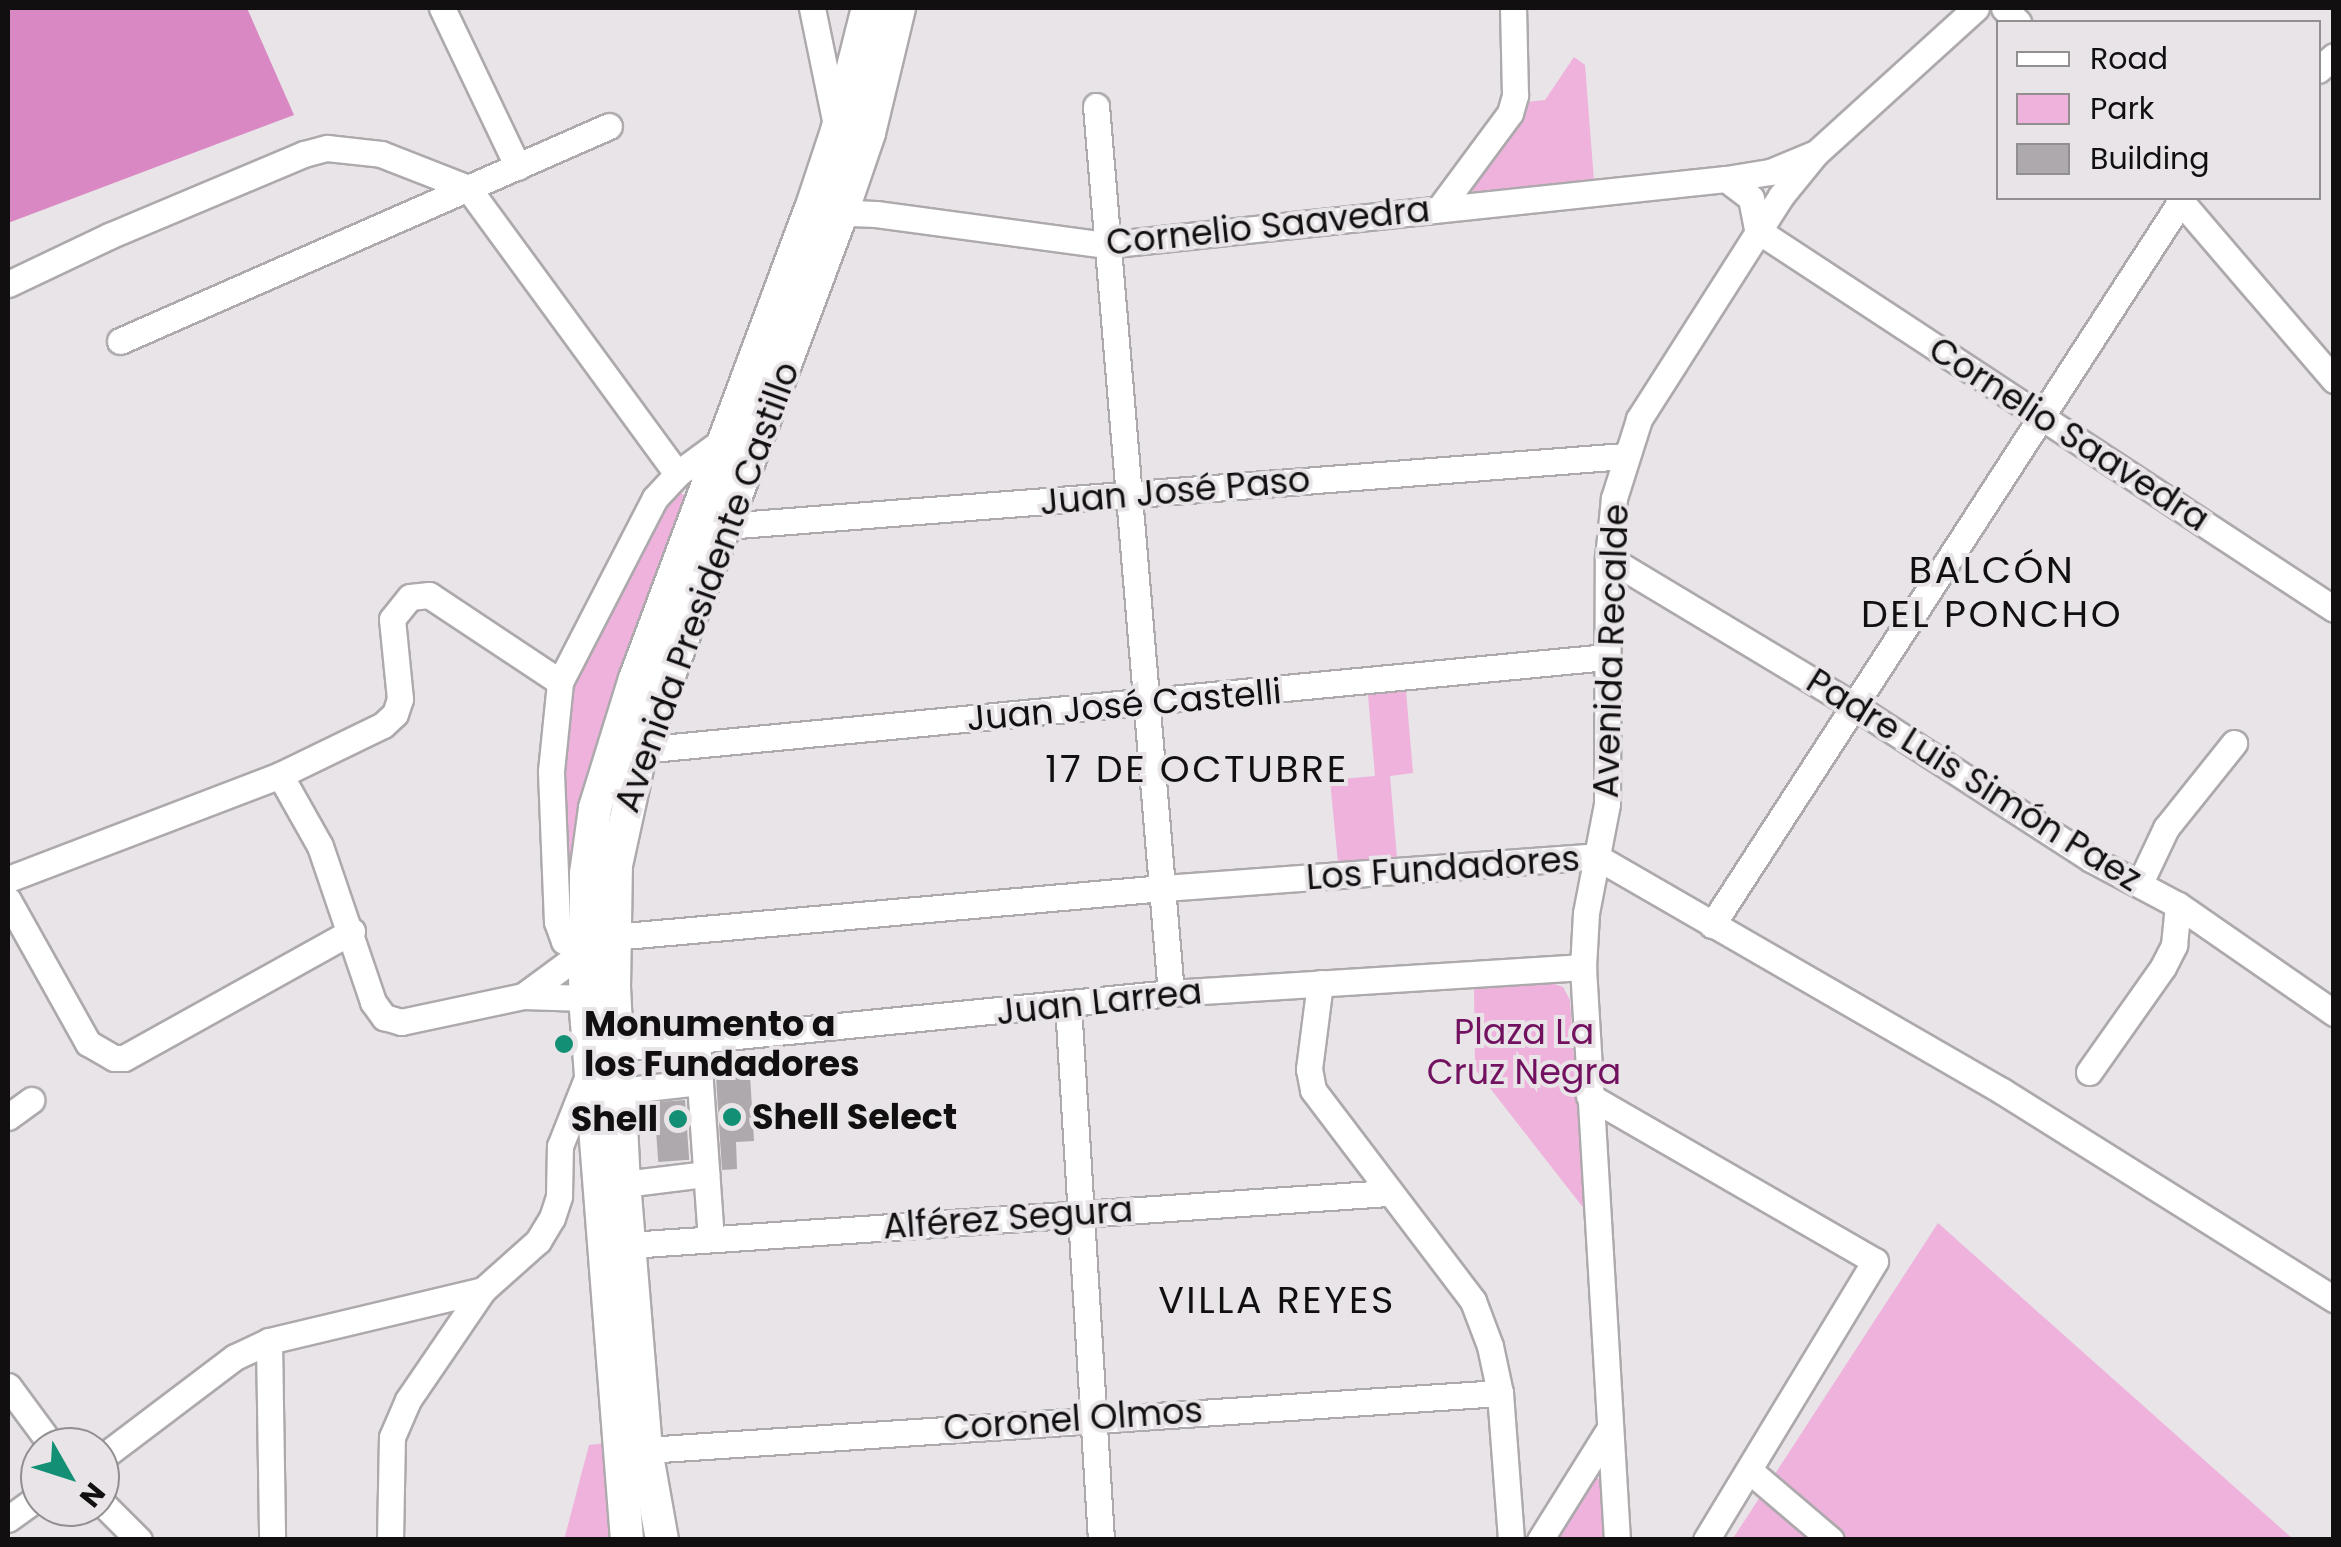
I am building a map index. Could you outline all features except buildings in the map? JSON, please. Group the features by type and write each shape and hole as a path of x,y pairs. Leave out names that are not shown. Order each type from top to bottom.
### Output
{"main road":[{"name":"Avenida Presidente Castillo","path":"662,1540 646,1450 624,1184 613,938 616,865 641,750 724,526 826,212 837,131 868,8"},
{"name":"Avenida Presidente Castillo","path":"626,1540 585,998 583,952 591,841 611,747 726,438 826,212 868,133 899,8"}],"street":[{"path":"442,8 518,167"},
{"path":"812,8 837,131"},
{"path":"1438,209 1510,113 1516,94 1513,8"},
{"name":"Avenida Recalde","path":"1618,1540 1583,967 1595,856 1606,804 1610,755 1606,657 1608,558 1625,456 1666,370 1757,230 1816,154 1976,8"},
{"path":"1096,106 1104,245 1171,994"},
{"path":"120,341 609,126"},
{"path":"8,284 109,236 327,148 381,154 468,188 677,474"},
{"name":"Cornelio Saavedra","path":"826,212 1104,245 1726,178 1770,172 1816,154"},
{"path":"1726,178 1751,198 1757,230"},
{"path":"1712,925 2180,200"},
{"path":"2183,200 2334,380"},
{"name":"Cornelio Saavedra","path":"1757,230 2329,596"},
{"path":"523,996 550,981 583,952 564,941 557,922 551,771 560,682 647,514 677,474 726,438"},
{"name":"Juan José Paso","path":"724,526 1625,456"},
{"name":"Padre Luis Simón Paez","path":"1608,558 1853,705 2091,859 2178,905 2334,1013"},
{"path":"8,879 280,775 383,725 395,714 400,698 392,619 402,602 419,594 429,594 560,682"},
{"name":"Juan José Castelli","path":"641,750 1606,657"},
{"path":"2140,884 2166,828 2234,742"},
{"path":"280,775 320,846 373,1002 384,1017 401,1022 523,996 585,998"},
{"name":"Los Fundadores","path":"613,938 1163,888 1595,856 2002,1091 2334,1299"},
{"path":"8,900 88,1043 104,1056 124,1058 352,931"},
{"path":"2088,1072 2163,967 2174,945 2178,905"},
{"name":"Juan Larrea","path":"616,1048 1171,994 1583,967"},
{"path":"1320,983 1309,1070 1313,1090 1473,1300 1490,1346 1500,1393 1511,1540"},
{"path":"1068,1005 1101,1540"},
{"path":"697,1040 711,1239"},
{"path":"390,1540 392,1437 408,1400 483,1290 538,1241 552,1218 559,1196 560,1146 589,1073"},
{"path":"619,1091 700,1082"},
{"path":"1590,1096 1875,1261 1706,1540"},
{"path":"8,1117 31,1100"},
{"path":"624,1184 706,1174"},
{"name":"Alférez Segura","path":"629,1245 1388,1192"},
{"path":"120,1444 235,1358 269,1341 483,1290"},
{"path":"269,1341 272,1540"},
{"path":"8,1386 38,1427"},
{"name":"Coronel Olmos","path":"646,1450 1094,1417 1500,1393"},
{"path":"1540,1540 1610,1428"},
{"path":"1750,1471 1831,1540"},
{"path":"120,1521 139,1540"}],"green space":[{"path":"1574,57 1585,65 1594,181 1476,194 1470,189 1515,128 1527,102 1545,100"},
{"path":"675,490 690,498 587,777 573,858 568,925 561,768 574,673 665,499"},
{"path":"1406,691 1413,773 1390,776 1397,858 1338,863 1330,780 1375,776 1368,695"},
{"name":"Plaza La Cruz Negra","path":"1552,983 1563,987 1570,1000 1585,1210 1475,1069 1474,987"},
{"path":"1938,1223 2293,1539 1732,1540"},
{"path":"606,1443 613,1539 564,1540 589,1445"},
{"path":"1594,1474 1602,1483 1605,1539 1551,1540"}],"shaded area":[{"path":"8,8 247,8 294,115 8,223"}],"place":[{"name":"Monumento a los Fundadores","path":"564,1044"},
{"name":"Shell Select","path":"732,1117"},
{"name":"Shell","path":"678,1119"}],"district":[{"name":"BALCÓN DEL PONCHO","path":"1992,592"},
{"name":"17 DE OCTUBRE","path":"1197,769"},
{"name":"VILLA REYES","path":"1277,1300"}]}
